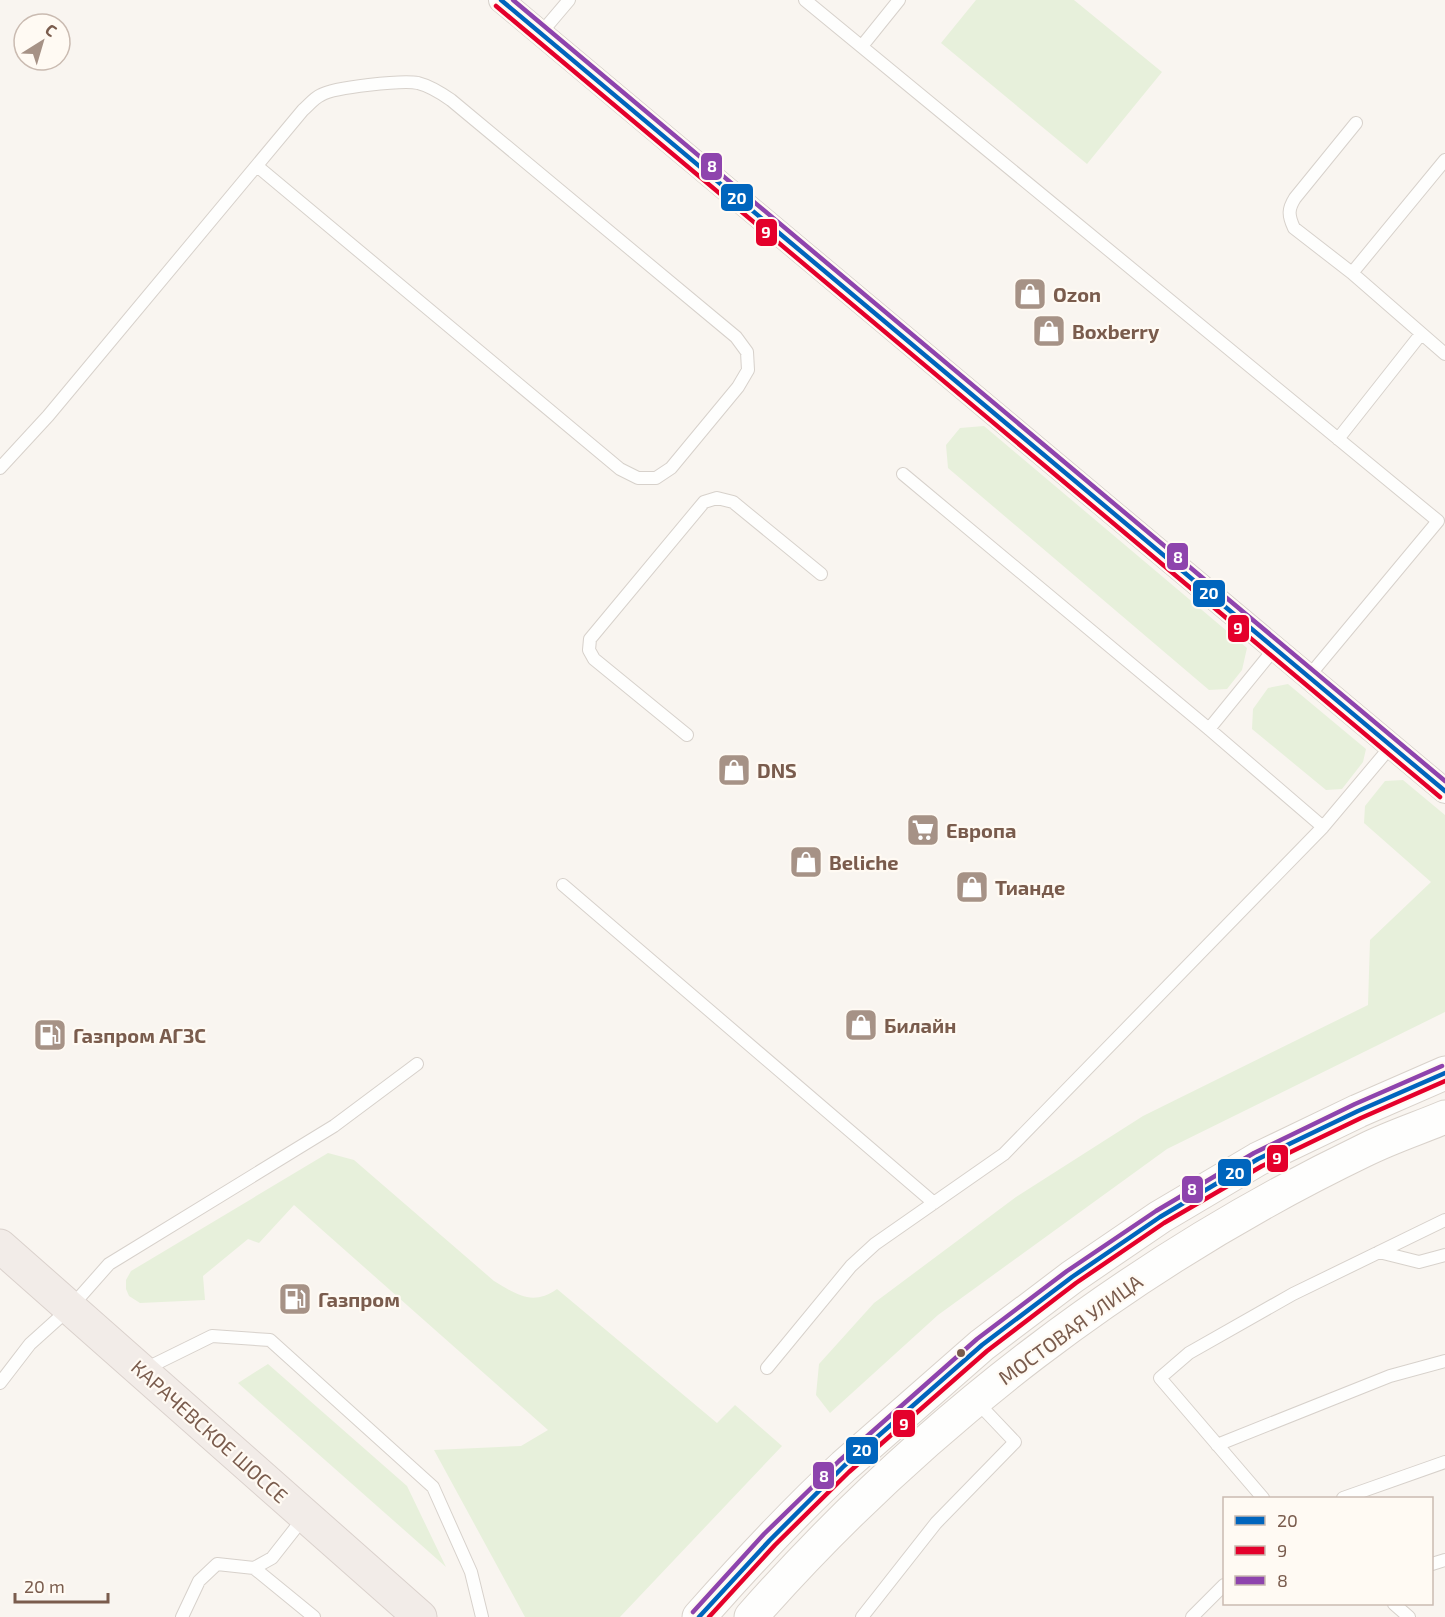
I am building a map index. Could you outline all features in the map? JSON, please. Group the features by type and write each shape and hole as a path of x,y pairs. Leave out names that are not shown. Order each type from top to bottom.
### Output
{"highway":[{"name":"КАРАЧЕВСКОЕ ШОССЕ","path":"0,1246 420,1617"}],"main road":[{"name":"МОСТОВАЯ УЛИЦА","path":"699,1617 740,1571 831,1478 982,1345 1072,1277 1160,1217 1258,1159 1358,1111 1445,1073"},
{"name":"МОСТОВАЯ УЛИЦА","path":"751,1617 872,1491 975,1400 1080,1318 1182,1250 1272,1197 1367,1149 1445,1117"}],"street":[{"path":"501,0 1445,790"}],"lane":[{"path":"541,33 568,0"},
{"path":"805,0 1442,524 1309,676"},
{"path":"862,46 899,0"},
{"path":"0,468 48,416 303,110 321,94 346,88 402,82 417,83 433,88 451,100 736,337 747,352 748,370 738,387 670,468 656,478 638,478 620,469 257,166"},
{"path":"1356,123 1295,198 1289,207 1289,217 1294,228 1352,273 1445,354"},
{"path":"1352,273 1445,160"},
{"path":"1338,439 1421,334"},
{"path":"903,474 1323,827"},
{"path":"687,735 594,659 589,650 590,639 696,511 704,502 717,498 733,502 821,574"},
{"path":"1209,729 1275,648"},
{"path":"767,1368 851,1266 875,1244 1004,1154 1323,827 1392,746"},
{"path":"563,885 934,1203"},
{"path":"0,1383 30,1344 70,1308 109,1264 334,1125 417,1064"},
{"path":"1262,1497 1160,1378 1189,1353 1293,1294 1445,1220"},
{"path":"1379,1252 1419,1262 1445,1255"},
{"path":"142,1371 212,1336 270,1340 433,1487 471,1572 482,1617"},
{"path":"1217,1445 1390,1376 1445,1361"},
{"path":"862,1617 936,1523 1015,1442 975,1400"},
{"path":"1346,1497 1445,1462"},
{"path":"255,1568 272,1558 305,1516"},
{"path":"182,1617 199,1581 217,1564 255,1568 314,1617"},
{"path":"1192,1617 1223,1586"},
{"path":"1395,1605 1409,1617"}],"green space":[{"path":"976,0 1074,0 1162,72 1087,164 941,43"},
{"path":"984,426 1247,648 1242,670 1227,689 1209,690 948,468 946,445 960,428"},
{"path":"1288,684 1366,749 1363,762 1342,789 1326,790 1252,729 1253,709 1268,688"},
{"path":"1403,780 1445,815 1445,1012 1167,1149 938,1315 830,1413 816,1395 819,1364 874,1303 1016,1197 1143,1116 1368,1005 1370,940 1431,882 1364,823 1365,806 1385,781"},
{"path":"328,1153 354,1160 494,1281 525,1297 540,1297 557,1289 717,1423 735,1405 782,1446 620,1617 525,1617 434,1450 521,1446 548,1430 294,1205 259,1243 248,1239 203,1276 205,1300 140,1303 129,1296 126,1280 131,1271"},
{"path":"268,1364 407,1486 446,1567 238,1383"}],"transit line":[{"name":"20","path":"501,0 1445,791"},
{"name":"8","path":"513,0 1445,781"},
{"name":"9","path":"496,6 1440,797"},
{"name":"8","path":"693,1612 764,1534 839,1461 977,1339 1067,1271 1156,1211 1254,1153 1355,1104 1442,1066"},
{"name":"20","path":"699,1617 770,1540 844,1466 982,1345 1072,1277 1160,1217 1258,1159 1358,1111 1445,1073"},
{"name":"9","path":"709,1617 775,1545 849,1472 987,1351 1076,1283 1164,1223 1262,1166 1361,1118 1445,1081"}],"place":[{"name":"Ozon","path":"1030,294"},
{"name":"Boxberry","path":"1049,331"},
{"name":"DNS","path":"734,770"},
{"name":"Европа","path":"923,830"},
{"name":"Beliche","path":"806,862"},
{"name":"Тианде","path":"972,887"},
{"name":"Билайн","path":"861,1025"},
{"name":"Газпром АГЗС","path":"50,1035"},
{"name":"Газпром","path":"295,1299"}]}
